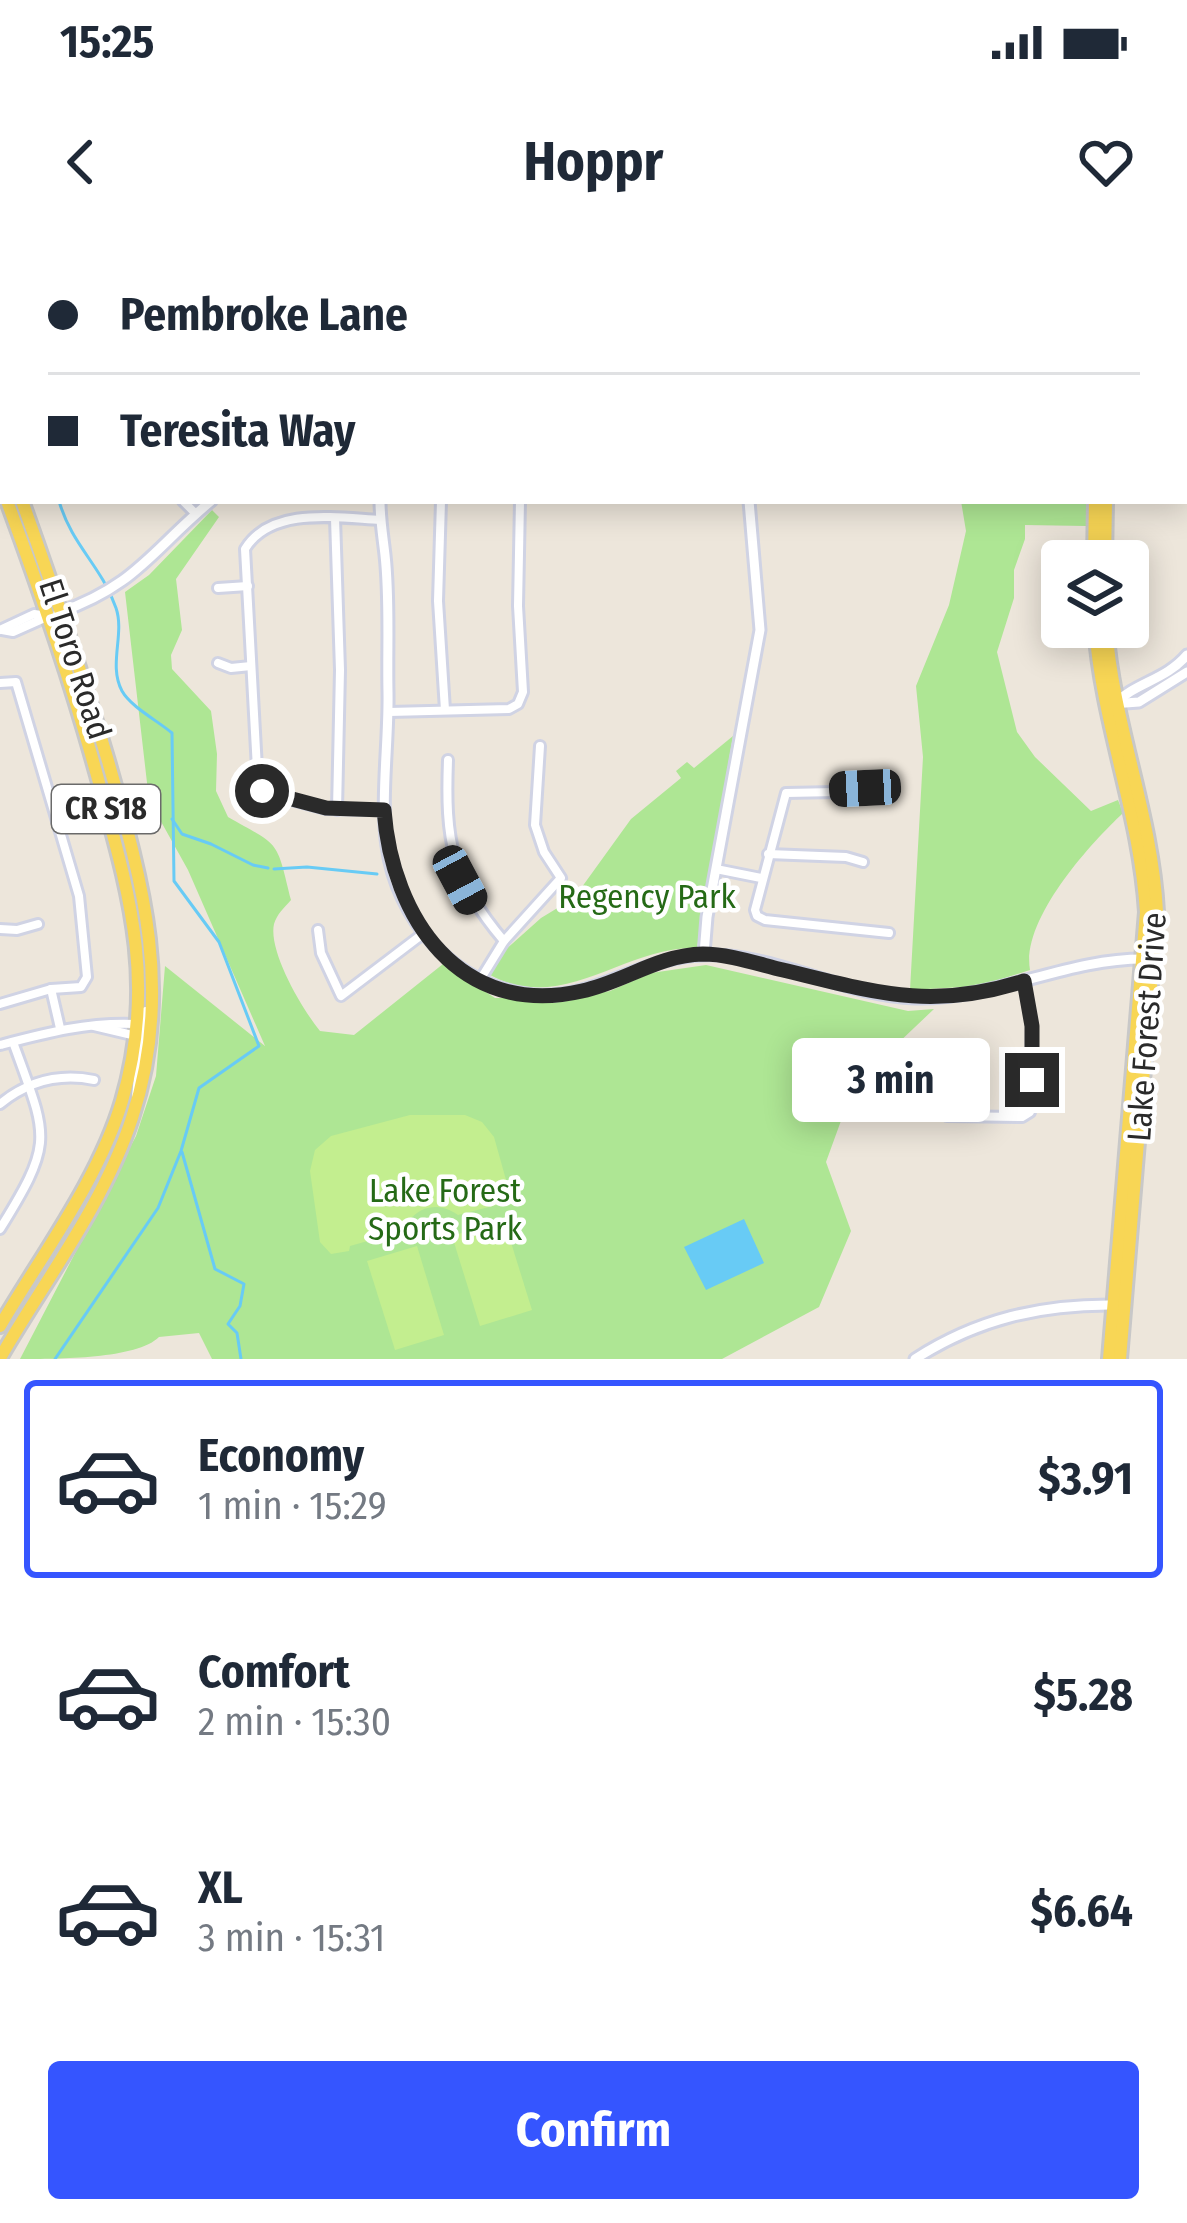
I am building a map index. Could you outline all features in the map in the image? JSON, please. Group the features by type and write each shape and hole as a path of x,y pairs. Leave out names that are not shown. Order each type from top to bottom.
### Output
{"main road":[{"name":"El Toro Road","path":"0,1326 107,1141 137,1029 139,959 131,899 56,614 8,504"},
{"name":"El Toro Road","path":"0,1358 90,1208 124,1140 150,1037 152,972 145,896 23,504"},
{"path":"1094,540 1095,504"},
{"path":"1105,540 1106,504"},
{"name":"Lake Forest Drive","path":"1099,648 1141,855 1150,959 1118,1305 1108,1359"},
{"name":"Lake Forest Drive","path":"1107,648 1110,705"},
{"path":"0,1312 33,1270"},
{"name":"Lake Forest Drive","path":"1118,1305 1120,1359"}],"street":[{"path":"186,504 196,514"},
{"path":"0,630 34,614 56,614 124,583 208,504"},
{"path":"380,504 386,556 384,810 393,874 424,934 447,959 480,980 527,994 565,994 596,988 659,961 704,954 904,998 965,995 1092,961 1150,959"},
{"path":"441,504 438,602 445,710"},
{"path":"388,712 509,709 518,704 523,692 518,606 520,504"},
{"path":"704,954 760,630 749,504"},
{"path":"335,518 340,670 337,810"},
{"path":"380,520 292,520 255,537 245,549 260,789 337,810 384,810"},
{"path":"218,588 248,586"},
{"path":"1110,705 1165,676 1187,655"},
{"path":"218,664 251,666"},
{"path":"1110,705 1139,702 1187,672"},
{"path":"0,683 12,681 18,686 85,926 84,984 0,1004"},
{"path":"480,980 504,941 561,878 541,846 535,825 540,746"},
{"path":"448,760 446,812 452,857 472,902 504,941"},
{"path":"887,790 786,793 755,910 760,918 889,933"},
{"path":"768,854 863,862"},
{"path":"716,869 761,878"},
{"path":"0,929 38,924"},
{"path":"318,930 321,953 341,996 424,934"},
{"path":"0,1045 60,1028 108,1022 137,1029 145,1020 152,972"},
{"path":"946,1116 1022,1117 1030,1112 1032,1026 1024,981"},
{"path":"51,989 60,1028"},
{"name":"El Toro Road","path":"136,1102 134,1086 142,1049 137,1029"},
{"path":"0,1229 41,1156 40,1122 13,1042"},
{"path":"0,1104 28,1085 58,1078 94,1080"},
{"path":"915,1359 1004,1317 1042,1308 1118,1305"}],"green space":[{"path":"962,504 1086,504 1086,526 1025,525 1014,570 1014,598 997,652 1017,732 1035,757 1091,811 1118,800 1123,813 1060,885 1036,929 1030,970 980,986 910,990 923,757 916,686 949,605 966,531"},
{"name":"Lake Forest Sports Park","path":"212,510 219,517 176,579 182,630 171,655 172,669 211,711 216,791 228,817 267,840 278,855 291,900 274,924 276,949 296,995 320,1031 354,1035 443,964 495,998 573,998 610,991 651,973 706,965 908,1011 934,1009 854,1085 826,1162 851,1231 819,1307 722,1359 212,1359 199,1333 159,1337 115,1354 20,1359 136,1136 156,1076 165,966 265,1046 188,870 149,800 125,592 149,575"},
{"name":"Regency Park","path":"733,736 697,948 670,950 543,987 517,985 490,975 502,953 541,918 574,898 631,819 681,778 676,771 687,762 694,768"},
{"path":"410,1115 465,1115 482,1122 494,1137 512,1201 458,1215 426,1208 403,1231 331,1254 320,1242 310,1171 315,1150 331,1136"},
{"path":"504,1220 532,1310 480,1326 452,1236"},
{"path":"417,1246 444,1335 395,1350 367,1261"}],"water":[{"path":"744,1219 764,1263 706,1290 684,1247"}],"waterway":[{"path":"55,1359 158,1208 199,1088 259,1046 219,942 174,881 172,733 122,691 116,671 116,608 60,504"},
{"path":"172,819 182,834 268,868"},
{"path":"274,869 377,874"},
{"path":"182,1152 215,1269 244,1284 240,1306 228,1324 237,1333 241,1359"}],"route":[{"path":"262,791 337,810 384,810 393,874 411,915 447,959 480,980 527,994 565,994 596,988 659,961 704,954 904,998 994,991 1024,981 1032,1026 1032,1080"}]}
